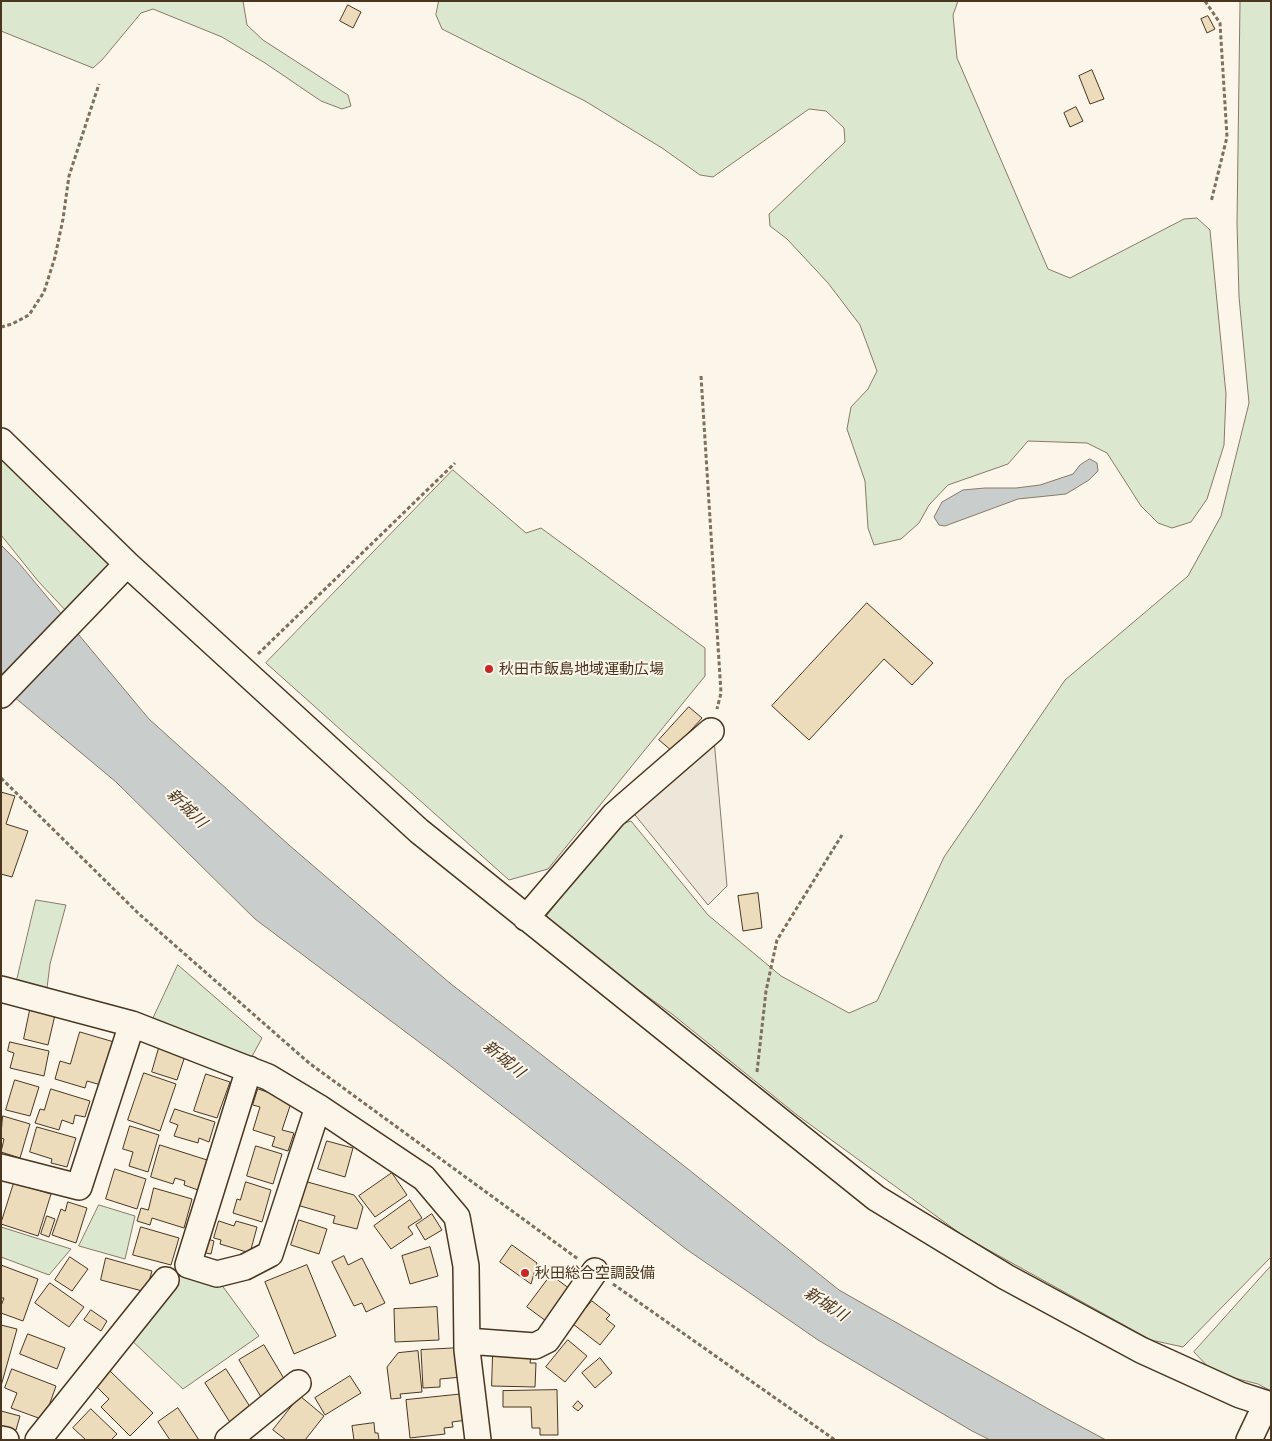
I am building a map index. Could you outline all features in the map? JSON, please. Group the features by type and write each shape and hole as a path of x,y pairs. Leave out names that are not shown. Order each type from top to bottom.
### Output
{"street":[{"path":"1,441 127,564 419,831 876,1198 1006,1277 1141,1350 1240,1395 1262,1417"},
{"path":"1,695 127,564"},
{"path":"526,918 614,814 710,731"},
{"path":"1,989 132,1024 268,1077 318,1107 424,1178 457,1217 466,1266 467,1342 478,1440"},
{"path":"1,1167 79,1187 132,1024"},
{"path":"249,1069 188,1265 217,1274 245,1267 270,1254 318,1107"},
{"path":"467,1342 535,1346 547,1340 595,1271"},
{"path":"38,1440 166,1280"},
{"path":"228,1440 298,1383"},
{"path":"1,1439 6,1440"}],"path":[{"path":"1205,1 1220,23 1227,137 1211,202"},
{"path":"1,327 12,324 29,315 44,292 57,247 69,176 100,84"},
{"path":"701,376 721,693 710,731"},
{"path":"242,669 455,463"},
{"path":"1,778 138,913 309,1062 595,1271 835,1440"},
{"path":"754,1101 766,991 777,940 842,835"}],"green space":[{"path":"1,1 243,1 247,25 263,40 348,95 351,106 342,109 321,101 265,63 222,37 153,9 141,13 102,60 93,68 1,31"},
{"path":"439,1 958,1 953,15 957,58 1048,269 1070,278 1184,219 1197,218 1210,230 1226,394 1224,445 1207,499 1191,522 1172,528 1158,523 1141,506 1107,453 1087,443 1028,441 1008,464 948,485 929,505 919,523 901,539 874,545 868,528 865,481 847,429 851,407 868,389 877,371 860,325 828,283 787,239 770,226 769,214 845,142 844,128 826,111 809,109 713,177 700,175 662,148 585,101 442,29 436,15"},
{"path":"1239,1 1271,1 1271,1257 1183,1347 1151,1340 965,1237 797,1115 672,1014 546,924 547,915 619,825 631,821 708,915 781,976 849,1013 877,1001 944,857 1065,680 1188,576 1221,516 1249,403 1239,297 1237,223"},
{"path":"1,449 115,566 68,613 38,581 1,535"},
{"name":"秋田市飯島地域運動広場","path":"453,470 526,533 541,528 705,648 705,676 548,869 509,880 266,663"},
{"path":"36,900 66,905 50,964 47,988 17,980"},
{"path":"178,965 262,1038 250,1060 152,1021"},
{"path":"99,1205 135,1216 125,1259 79,1246"},
{"path":"1,1227 71,1249 49,1275 1,1257"},
{"path":"1271,1266 1271,1391 1258,1384 1214,1373 1194,1352"},
{"path":"177,1275 221,1284 259,1336 183,1389 127,1336"}],"shaded area":[{"path":"714,739 727,886 708,905 631,810"}],"water":[{"path":"1090,459 1097,463 1098,471 1089,480 1066,494 1018,499 945,526 939,525 934,517 942,502 963,490 1040,485 1073,474 1080,465"},
{"name":"新城川","path":"1,545 18,562 149,719 289,845 451,984 688,1169 839,1290 1106,1440 990,1440 818,1340 686,1249 443,1060 255,919 116,782 1,686"}],"building":[{"path":"348,5 361,12 353,28 340,21"},
{"path":"1208,16 1215,29 1207,33 1201,19"},
{"path":"1092,70 1104,99 1090,104 1079,76"},
{"path":"1076,107 1083,121 1070,127 1064,113"},
{"path":"867,603 933,663 912,685 884,659 809,740 772,706"},
{"path":"689,707 702,718 672,751 659,740"},
{"path":"1,792 15,796 6,824 28,831 12,877 1,874"},
{"path":"758,893 762,928 743,931 738,896"},
{"path":"30,1010 55,1015 48,1045 24,1039"},
{"path":"80,1032 114,1042 101,1085 87,1081 85,1088 55,1079 60,1061 70,1064"},
{"path":"10,1042 49,1051 44,1076 10,1068 14,1053 8,1051"},
{"path":"159,1048 185,1056 177,1080 152,1072"},
{"path":"144,1073 176,1084 160,1131 128,1120"},
{"path":"206,1074 230,1082 217,1118 194,1111"},
{"path":"15,1080 39,1087 30,1116 6,1110"},
{"path":"51,1089 90,1101 85,1117 75,1115 73,1124 62,1120 59,1130 35,1123 40,1109 44,1110"},
{"path":"258,1089 292,1100 282,1130 294,1133 288,1151 272,1146 275,1137 253,1130 260,1107 253,1105"},
{"path":"175,1109 215,1122 209,1142 199,1138 198,1143 174,1136 178,1125 170,1122"},
{"path":"3,1116 30,1124 20,1158 1,1152 4,1139 1,1138"},
{"path":"130,1126 159,1135 148,1172 129,1166 133,1152 123,1149"},
{"path":"37,1127 76,1138 67,1167 51,1163 52,1159 30,1152"},
{"path":"327,1141 353,1148 345,1177 318,1169"},
{"path":"160,1145 207,1160 198,1190 184,1185 185,1181 175,1178 173,1184 151,1177"},
{"path":"256,1146 282,1154 273,1184 247,1176"},
{"path":"115,1169 146,1179 137,1209 106,1199"},
{"path":"392,1173 407,1195 375,1217 359,1196"},
{"path":"304,1181 354,1195 363,1207 357,1229 333,1223 335,1216 297,1205"},
{"path":"246,1182 271,1190 262,1222 233,1213 237,1199 240,1200"},
{"path":"14,1183 51,1194 38,1236 1,1224"},
{"path":"154,1188 192,1199 184,1228 152,1218 150,1225 137,1221 141,1208 148,1210"},
{"path":"410,1200 422,1218 408,1227 413,1234 391,1249 374,1226"},
{"path":"68,1202 87,1208 76,1243 52,1235 61,1209 65,1211"},
{"path":"432,1214 442,1230 425,1240 416,1225"},
{"path":"47,1216 55,1219 49,1237 41,1234"},
{"path":"299,1220 327,1229 319,1254 291,1245"},
{"path":"219,1221 234,1226 236,1221 257,1227 250,1253 220,1244 221,1240 214,1238"},
{"path":"141,1227 179,1238 171,1265 133,1255"},
{"path":"205,1238 214,1241 211,1254 201,1252"},
{"name":"秋田総合空調設備","path":"512,1245 537,1263 531,1284 500,1262"},
{"path":"430,1247 438,1276 410,1284 402,1256"},
{"path":"344,1256 348,1265 362,1258 385,1303 366,1312 362,1303 354,1306 332,1262"},
{"path":"70,1257 88,1269 72,1291 55,1280"},
{"path":"106,1258 152,1271 146,1292 101,1280"},
{"path":"1,1265 38,1279 23,1321 1,1313 4,1298 1,1298"},
{"path":"307,1265 336,1336 294,1354 265,1282"},
{"path":"551,1275 570,1289 546,1321 527,1307"},
{"path":"50,1283 84,1307 69,1327 35,1303"},
{"path":"592,1301 610,1315 606,1319 615,1326 600,1345 573,1324"},
{"path":"437,1307 439,1340 395,1342 394,1309"},
{"path":"91,1310 107,1321 101,1331 84,1320"},
{"path":"1,1325 17,1329 1,1386"},
{"path":"28,1334 65,1348 57,1369 20,1354"},
{"path":"568,1340 587,1356 565,1382 546,1367"},
{"path":"264,1345 286,1382 261,1397 239,1360"},
{"path":"460,1348 462,1377 440,1379 440,1387 423,1388 421,1350"},
{"path":"418,1351 422,1392 400,1394 401,1398 391,1399 387,1367 398,1353"},
{"path":"493,1354 531,1356 530,1363 536,1363 535,1387 492,1386"},
{"path":"600,1358 612,1373 595,1388 582,1373"},
{"path":"12,1369 56,1386 44,1420 11,1408 17,1393 5,1388"},
{"path":"108,1369 153,1413 130,1436 101,1407 109,1399 93,1383"},
{"path":"226,1369 254,1413 233,1427 205,1383"},
{"path":"350,1376 361,1393 325,1415 315,1398"},
{"path":"557,1390 558,1435 540,1435 540,1428 532,1428 531,1407 503,1407 503,1391"},
{"path":"464,1394 467,1420 452,1422 453,1427 444,1428 445,1434 410,1438 406,1400"},
{"path":"300,1396 324,1416 305,1440 286,1440 273,1430"},
{"path":"578,1401 583,1406 578,1411 573,1407"},
{"path":"178,1408 199,1440 170,1440 158,1422"},
{"path":"91,1409 117,1434 111,1440 86,1440 73,1428"},
{"path":"1,1411 20,1416 16,1430 1,1427"},
{"path":"374,1423 375,1433 378,1433 379,1440 354,1440 352,1426"}],"place":[{"name":"秋田市飯島地域運動広場","path":"489,669"},
{"name":"秋田総合空調設備","path":"525,1273"}]}
